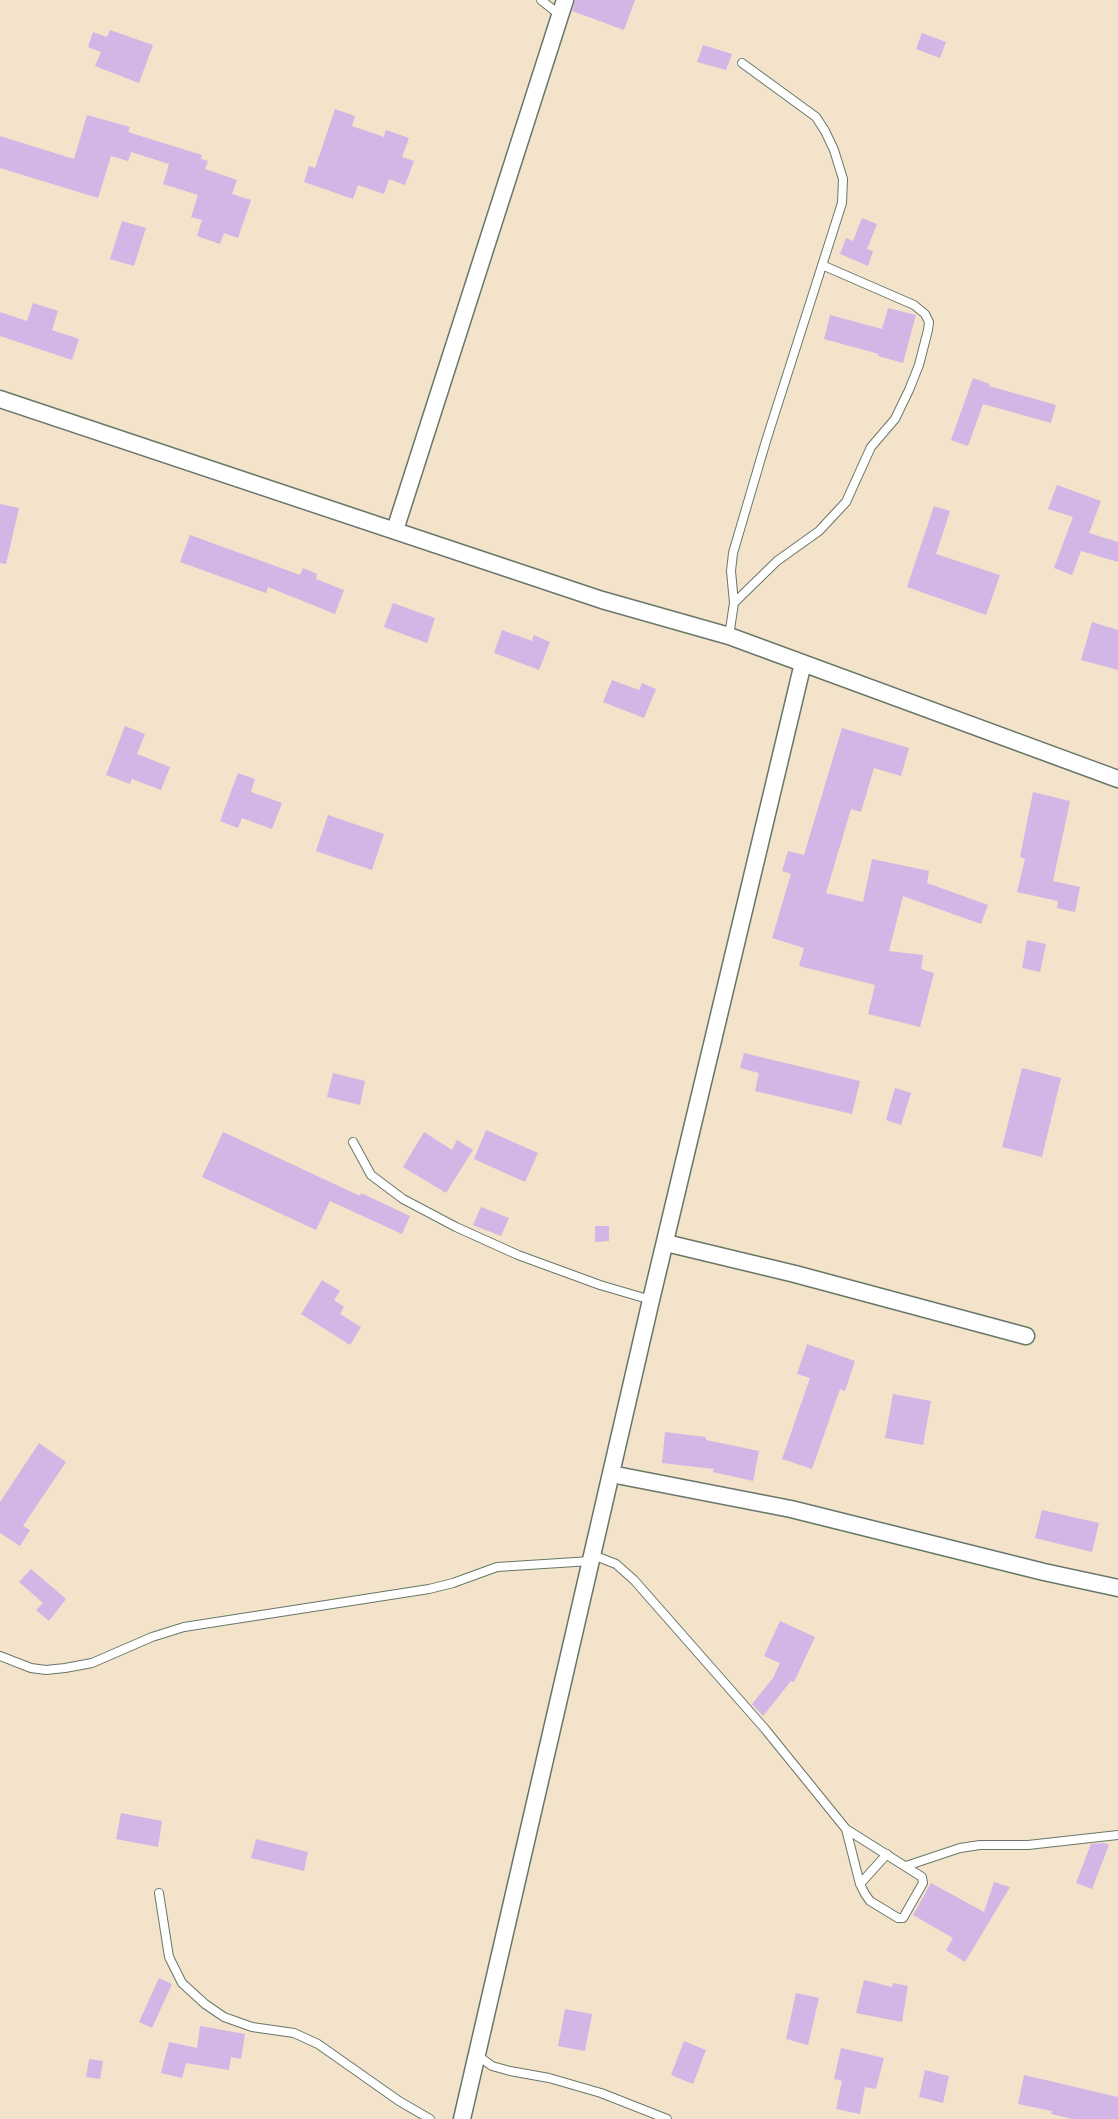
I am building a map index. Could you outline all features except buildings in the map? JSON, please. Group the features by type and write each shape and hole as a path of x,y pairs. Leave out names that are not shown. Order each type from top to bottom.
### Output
{"street":[{"path":"395,530 563,8"},
{"path":"0,399 602,600 729,636 1118,779"},
{"path":"462,2119 651,1300 803,663"},
{"path":"666,1243 795,1274 1026,1336"},
{"path":"611,1474 791,1509 1044,1572 1118,1587"}],"lane":[{"path":"541,0 563,8"},
{"path":"729,636 734,603 731,571 733,553 765,441 842,203 843,178 834,150 816,117 742,63"},
{"path":"734,603 777,561 819,531 846,502 871,447 895,420 905,400 919,365 926,339 929,322 925,314 914,305 822,265"},
{"path":"353,1142 371,1175 403,1199 456,1227 518,1254 575,1276 651,1300"},
{"path":"0,1656 31,1668 46,1670 65,1668 92,1663 152,1637 184,1627 429,1589 497,1567 592,1558 616,1564 634,1580 765,1730 846,1829 918,1873 923,1883 903,1918 898,1918 870,1901 860,1884 846,1829"},
{"path":"906,1866 960,1848 980,1845 1028,1845 1118,1835"},
{"path":"860,1884 887,1854"},
{"path":"159,1893 169,1957 182,1983 205,2004 224,2017 252,2027 294,2032 318,2044 399,2101 430,2119"},
{"path":"477,2055 492,2066 510,2072 549,2078 600,2093 667,2119"}]}
